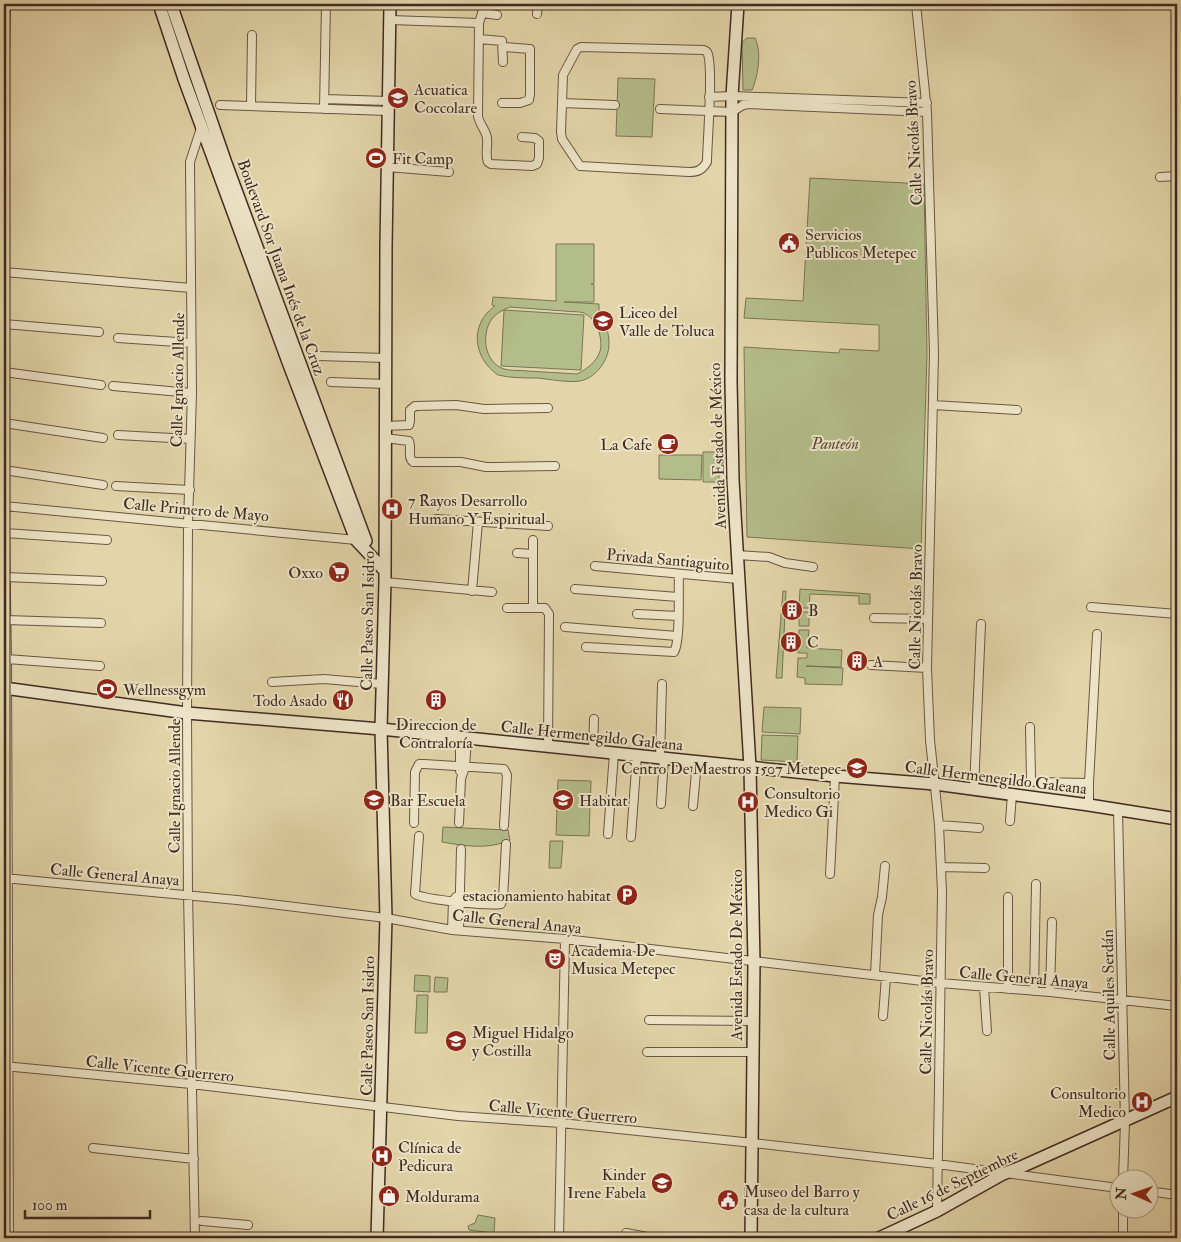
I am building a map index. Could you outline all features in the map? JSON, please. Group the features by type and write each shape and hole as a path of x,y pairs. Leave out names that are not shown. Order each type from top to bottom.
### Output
{"main road":[{"name":"Boulevard Sor Juana Inés de la Cruz","path":"159,4 288,362 361,540"},
{"name":"Boulevard Sor Juana Inés de la Cruz","path":"171,4 226,166 361,540"},
{"name":"Calle Paseo San Isidro","path":"377,1238 386,918 381,729 385,576 387,167 390,4"},
{"name":"Avenida Estado de México","path":"738,5 732,96 731,381 733,480 750,767"},
{"name":"Calle Primero de Mayo","path":"361,540 385,541"},
{"path":"361,540 385,576"},
{"name":"Calle Hermenegildo Galeana","path":"5,688 187,713 381,729 463,739 614,752 835,776 936,784 1177,819"},
{"name":"Avenida Estado De México","path":"750,767 754,963 753,1143"},
{"name":"Calle 16 de Septiembre","path":"879,1238 937,1211 1003,1174 1125,1122 1177,1097"},
{"path":"751,1238 753,1143"}],"street":[{"path":"4,119 6,4"},
{"path":"324,109 326,4"},
{"path":"485,4 479,23 478,116 479,123 487,138 487,160 491,164 532,166 537,164 539,158 538,141 535,138 522,137"},
{"path":"537,14 538,4"},
{"name":"Calle Nicolás Bravo","path":"916,4 927,103 934,352 927,668 930,740 936,784 941,867 937,1211"},
{"path":"482,13 497,15"},
{"path":"390,20 479,23"},
{"path":"251,106 252,35"},
{"path":"479,39 500,40 504,43 503,62"},
{"path":"502,103 520,104 529,100 530,94 530,49 504,47"},
{"path":"577,48 704,50 710,56 709,97 707,162 697,172 584,167 577,162 562,139 562,103 565,71 577,48"},
{"path":"530,94 540,93"},
{"path":"709,97 732,96 927,103"},
{"path":"325,99 388,106"},
{"path":"562,103 615,105"},
{"path":"660,109 732,112 742,105 748,104 927,112"},
{"path":"220,105 324,109 388,106"},
{"name":"Calle Ignacio Allende","path":"194,1238 187,713 188,525 192,393 190,162 202,125"},
{"path":"387,167 449,172"},
{"path":"1160,176 1177,176"},
{"path":"4,272 192,288"},
{"path":"4,324 98,332"},
{"path":"118,338 192,343"},
{"path":"318,356 386,358"},
{"path":"4,372 101,385"},
{"path":"331,382 386,384"},
{"path":"113,386 192,393"},
{"path":"385,426 409,425 412,408 415,406 456,405 484,409 548,408"},
{"path":"933,405 1017,410"},
{"path":"4,418 4,443"},
{"path":"4,423 103,438"},
{"path":"118,435 190,439"},
{"path":"385,438 409,440 410,459 413,462 461,462 486,467 555,466"},
{"path":"4,470 103,485"},
{"path":"4,476 7,659 5,688 6,1066 9,1238"},
{"path":"116,486 190,490"},
{"name":"Calle Primero de Mayo","path":"4,506 361,540"},
{"path":"436,519 548,526"},
{"path":"472,591 478,522"},
{"path":"5,533 107,540"},
{"path":"533,540 533,608"},
{"path":"517,553 533,554"},
{"path":"737,555 769,557 785,563 813,567"},
{"name":"Privada Santiaguito","path":"595,566 738,579"},
{"path":"586,647 671,652 675,650 679,574"},
{"path":"385,576 472,591 492,592"},
{"path":"6,577 102,581"},
{"path":"575,589 678,597"},
{"path":"1091,607 1177,614"},
{"path":"508,608 545,608 550,614 548,746"},
{"path":"637,614 678,616"},
{"path":"874,618 928,619"},
{"path":"6,620 101,623"},
{"path":"974,789 981,624"},
{"path":"565,627 677,636"},
{"path":"1089,805 1088,783 1097,634"},
{"path":"7,659 100,666"},
{"path":"871,665 927,668"},
{"path":"272,682 324,679 382,684"},
{"path":"661,804 662,684"},
{"path":"593,750 594,719"},
{"path":"1030,727 1031,780 1035,782 1088,783"},
{"path":"459,824 463,739"},
{"path":"608,834 614,752"},
{"path":"631,837 637,755"},
{"path":"693,806 697,761"},
{"path":"414,823 415,772 417,767 424,764 501,768 506,772 504,826"},
{"path":"830,874 835,776"},
{"path":"1010,821 1012,794"},
{"name":"Calle Aquiles Serdán","path":"1118,810 1125,1122 1123,1170"},
{"path":"939,825 979,828"},
{"path":"419,836 415,894 421,897 498,905 503,902 506,844"},
{"path":"456,930 457,901 460,892 461,849"},
{"path":"875,975 878,915 885,866"},
{"path":"941,867 985,868"},
{"name":"Calle General Anaya","path":"6,878 188,894 386,918 456,930 565,939 754,963 1177,1006"},
{"path":"1034,991 1036,884"},
{"path":"1008,896 1008,989"},
{"path":"1050,992 1052,922"},
{"path":"559,1238 565,939"},
{"path":"883,1016 886,977"},
{"path":"984,987 987,1031"},
{"path":"649,1020 753,1021"},
{"path":"647,1052 753,1052"},
{"name":"Calle Vicente Guerrero","path":"6,1066 191,1084 458,1116 561,1123 753,1143 937,1164 1108,1187"},
{"path":"92,1148 194,1159"},
{"path":"1158,1192 1177,1195"},
{"path":"1122,1238 1123,1220"},
{"path":"202,1221 248,1225"},
{"path":"626,1233 653,1238"}],"green space":[{"path":"747,38 755,38 759,57 752,90 743,90 742,42"},
{"path":"618,78 655,79 652,137 616,136"},
{"name":"Panteón","path":"810,178 924,184 927,354 921,549 747,537 744,347 839,353 840,349 879,351 879,325 744,318 746,298 803,301"},
{"path":"556,244 594,244 594,283 591,284 594,284 594,302 564,302 599,304 599,313 596,313 606,327 609,344 607,356 596,372 586,379 570,382 503,376 498,375 490,368 483,360 477,341 481,322 495,306 492,305 493,297 556,301","holes":["510,307 584,313 592,319 597,327 601,346 599,355 590,366 577,374 510,370 499,367 491,359 487,349 487,329 491,320 497,314"]},
{"path":"504,310 584,315 581,370 501,366"},
{"path":"703,452 719,452 719,482 703,482"},
{"path":"659,455 702,455 701,480 659,479"},
{"path":"800,589 870,594 870,604 859,604 859,596 810,594 809,608 799,608"},
{"path":"783,591 786,591 782,678 776,678"},
{"path":"799,612 809,612 809,626 799,626"},
{"path":"799,630 809,630 807,648 842,650 841,667 806,666 843,668 842,685 805,684 805,678 797,677 798,658 807,658 807,653 798,653"},
{"path":"764,707 801,708 800,734 762,732"},
{"path":"762,735 798,736 797,762 761,760"},
{"path":"558,780 591,781 589,836 556,835"},
{"path":"443,827 508,830 510,840 485,846 468,846 442,842"},
{"path":"550,841 563,841 561,868 549,868"},
{"path":"415,975 430,976 430,992 414,991"},
{"path":"435,977 448,978 447,992 434,992"},
{"path":"417,995 428,995 427,1033 415,1033"},
{"path":"478,1215 495,1218 494,1233 469,1230 468,1226 475,1223"}],"place":[{"name":"Acuatica Coccolare","path":"398,98"},
{"name":"Fit Camp","path":"376,158"},
{"name":"Servicios Publicos Metepec","path":"789,243"},
{"name":"Liceo del Valle de Toluca","path":"603,321"},
{"name":"La Cafe","path":"668,444"},
{"name":"7 Rayos Desarrollo Humano Y Espiritual","path":"392,509"},
{"name":"Oxxo","path":"339,572"},
{"name":"B","path":"792,610"},
{"name":"C","path":"791,642"},
{"name":"A","path":"857,661"},
{"name":"Wellnessgym","path":"107,689"},
{"name":"Todo Asado","path":"343,700"},
{"name":"Direccion de Contraloría","path":"436,700"},
{"name":"Centro De Maestros 1507 Metepec","path":"857,768"},
{"name":"Bar Escuela","path":"374,800"},
{"name":"Habitat","path":"563,800"},
{"name":"Consultorio Medico Gi","path":"748,802"},
{"name":"estacionamiento habitat","path":"627,895"},
{"name":"Academia De Musica Metepec","path":"555,959"},
{"name":"Miguel Hidalgo y Costilla","path":"456,1041"},
{"name":"Consultorio Medico","path":"1142,1102"},
{"name":"Clínica de Pedicura","path":"382,1156"},
{"name":"Kinder Irene Fabela","path":"662,1183"},
{"name":"Moldurama","path":"389,1196"},
{"name":"Museo del Barro y casa de la cultura","path":"728,1200"}]}
